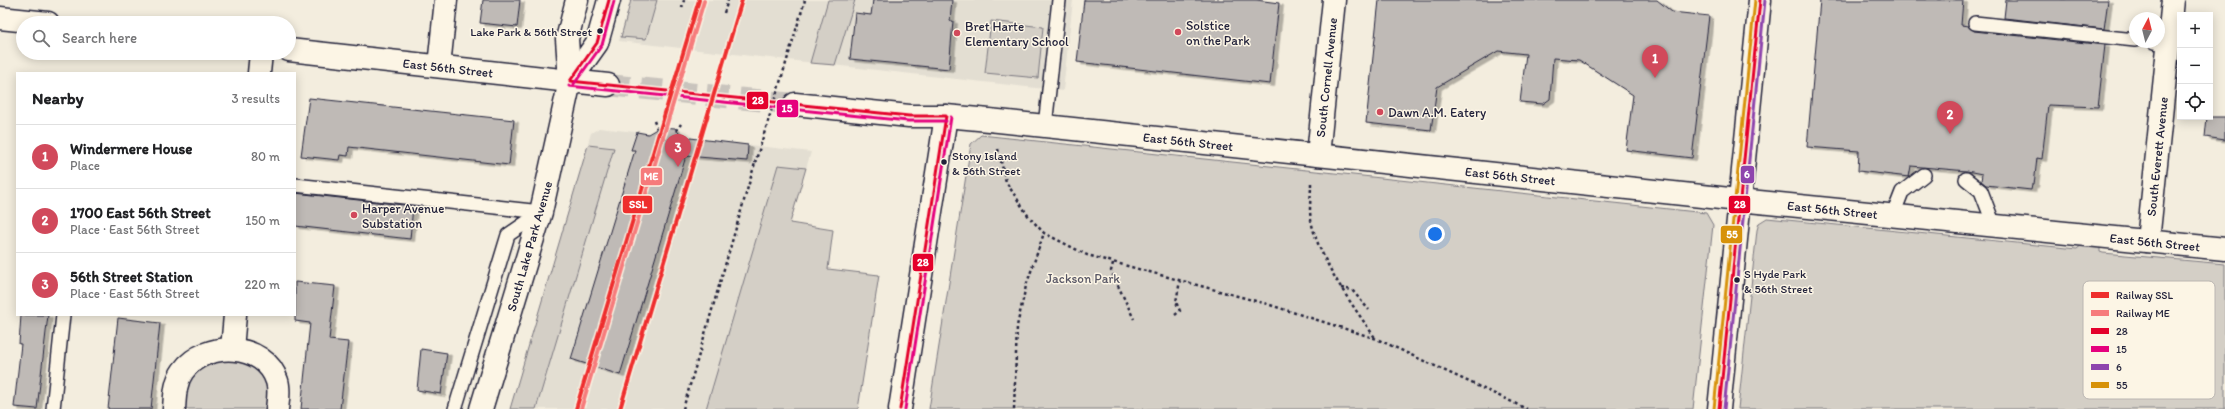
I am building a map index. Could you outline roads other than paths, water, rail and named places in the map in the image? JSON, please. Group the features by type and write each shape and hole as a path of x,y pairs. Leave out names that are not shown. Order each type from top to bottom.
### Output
{"street":[{"path":"439,66 446,0"},
{"name":"South Lake Park Avenue","path":"480,409 541,212 570,81 567,39 577,0"},
{"name":"South Lake Park Avenue","path":"570,81 597,44 609,0"},
{"name":"South Cornell Avenue","path":"1318,155 1334,0"},
{"path":"1719,409 1760,0"},
{"name":"South Everett Avenue","path":"2165,29 2173,0"},
{"path":"0,18 16,20"},
{"name":"South Everett Avenue","path":"2148,241 2161,48"},
{"name":"East 56th Street","path":"296,51 608,85"},
{"path":"259,72 260,60"},
{"name":"East 56th Street","path":"795,104 910,116 946,116 1045,126 1739,200 2225,249"},
{"path":"900,409 946,116"},
{"path":"232,349 235,316"},
{"path":"174,409 176,385 183,371 191,362 201,355 215,350 232,349 249,353 271,371 277,381 279,394 277,409"}],"lane":[{"path":"1045,126 1059,0"},
{"path":"1975,23 2129,39"},
{"path":"1893,215 1902,192 1924,175"},
{"path":"1966,180 1981,192 1994,225"},
{"path":"296,185 541,212"},
{"path":"454,409 508,235 541,212"},
{"path":"53,409 63,316"}],"tunnel":[{"path":"608,85 795,104"}],"rail line":[{"name":"SSL","path":"576,409 699,0"},
{"name":"SSL","path":"620,409 742,0"},
{"name":"ME","path":"581,409 704,1"}],"place":[{"name":"Lake Park & 56th Street","path":"600,31"},
{"name":"Solstice on the Park","path":"1178,32"},
{"name":"Bret Harte Elementary School","path":"957,33"},
{"name":"Windermere House","path":"1655,78"},
{"name":"Dawn A.M. Eatery","path":"1380,112"},
{"name":"1700 East 56th Street","path":"1950,134"},
{"name":"Stony Island & 56th Street","path":"944,162"},
{"name":"56th Street Station","path":"678,167"},
{"name":"Harper Avenue Substation","path":"354,215"},
{"name":"S Hyde Park & 56th Street","path":"1737,280"}],"park label":[{"name":"Jackson Park","path":"1083,278"}]}
